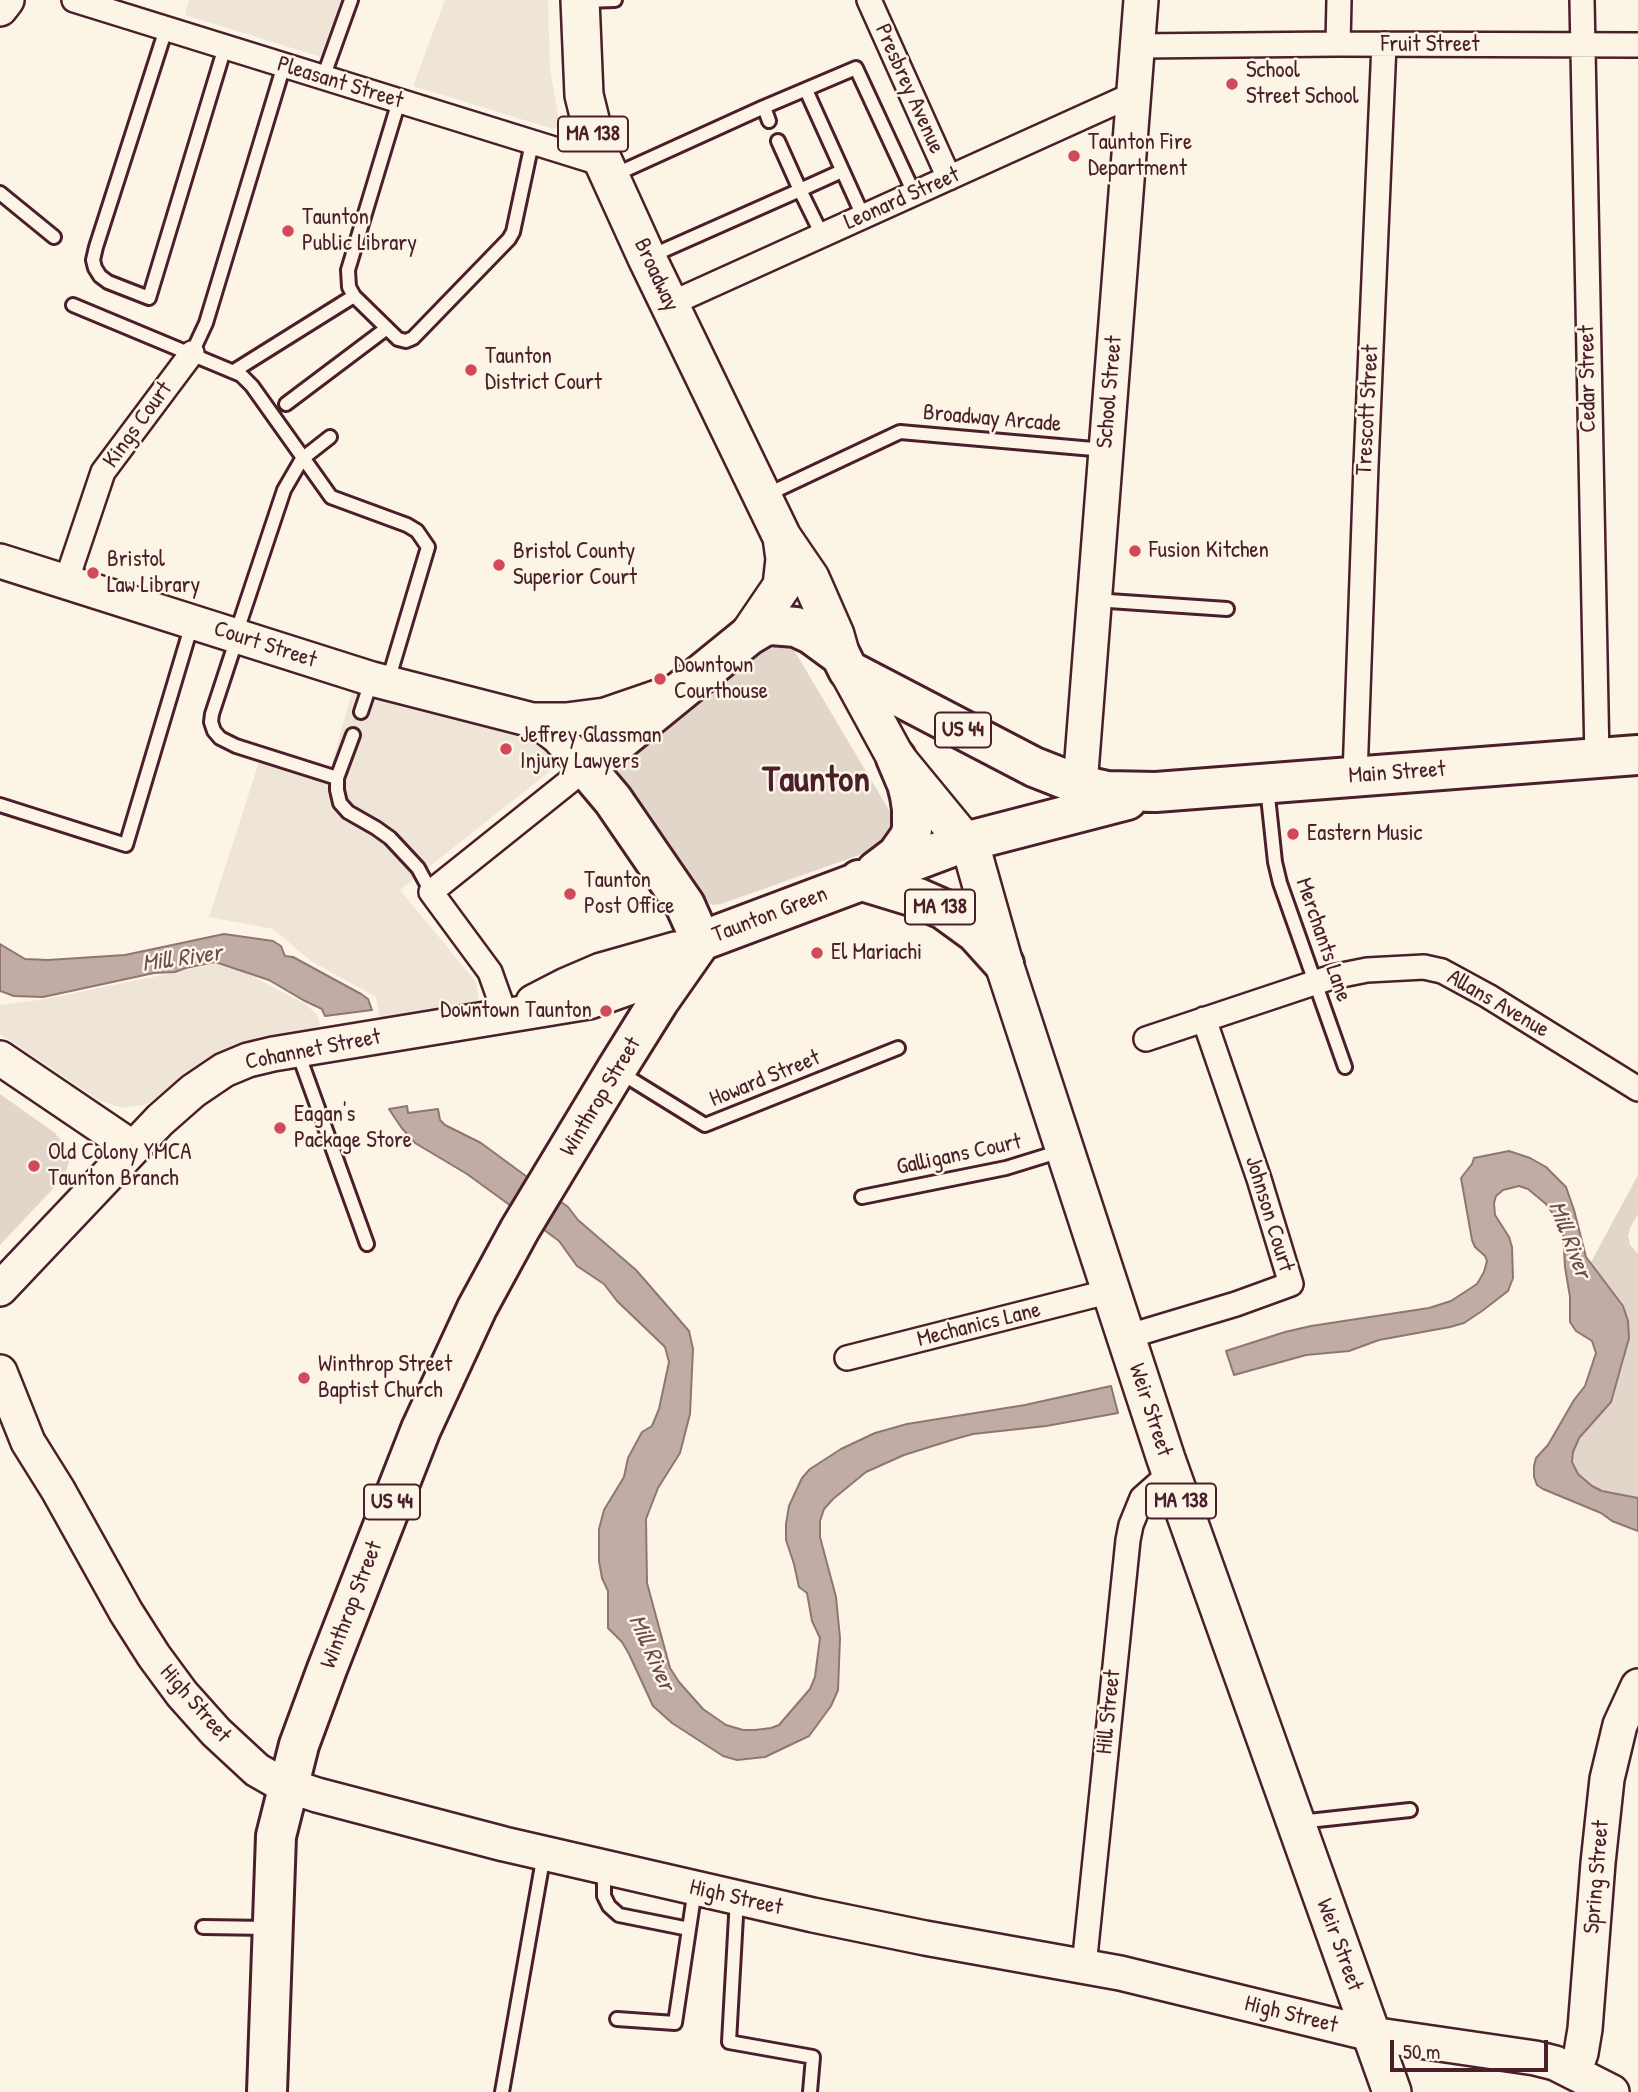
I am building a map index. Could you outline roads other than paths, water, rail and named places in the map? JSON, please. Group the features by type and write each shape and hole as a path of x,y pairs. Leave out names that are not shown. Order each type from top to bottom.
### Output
{"highway":[{"name":"US 44","path":"586,768 756,630 771,625 796,627 811,634 845,663"},
{"name":"Main Street","path":"845,663 1034,767 1080,785 1124,792 1156,792 1638,755"},
{"path":"859,880 897,855 909,838 912,820 910,796 896,758"},
{"name":"Taunton Green","path":"586,768 613,800 685,905 701,941 965,842"},
{"path":"1018,827 1059,808 1080,785"},
{"name":"Main Street","path":"965,842 1156,792"},
{"name":"MA 138","path":"859,880 943,908 976,933 1004,964"},
{"name":"Winthrop Street","path":"267,2092 274,1847 299,1745 421,1429 477,1308 520,1229 616,1070 701,941"}],"main road":[{"name":"Broadway","path":"580,0 584,95 597,148 762,497 782,537 810,578 845,663"},
{"name":"Broadway","path":"747,636 782,586 785,559 782,537"},
{"name":"MA 138","path":"845,663 896,758 965,842"},
{"name":"Weir Street","path":"965,842 974,858 1004,964 1172,1476 1392,2092"}],"street":[{"path":"0,9 7,0"},
{"name":"Pleasant Street","path":"74,0 532,142 609,171"},
{"name":"Presbrey Avenue","path":"869,0 949,178"},
{"name":"School Street","path":"1080,785 1141,0"},
{"path":"1338,44 1339,0"},
{"name":"Cedar Street","path":"1582,0 1597,758"},
{"name":"Trescott Street","path":"1356,776 1384,44"},
{"name":"Fruit Street","path":"1138,46 1638,45"},
{"name":"Leonard Street","path":"670,304 1134,93"},
{"name":"Kings Court","path":"66,582 103,472 192,353"},
{"name":"Court Street","path":"0,561 380,681 532,720 558,737 586,768"},
{"name":"Court Street","path":"532,720 566,720 605,715 648,702 690,684"},
{"path":"506,1017 495,980 486,964 431,892 586,768"},
{"name":"Cohannet Street","path":"0,1289 133,1147 182,1099 235,1065 261,1056 506,1017 583,977 701,941"},
{"name":"Allans Avenue","path":"1146,1039 1315,981 1358,972 1424,967 1442,971 1488,996 1638,1089"},
{"name":"Johnson Court","path":"1126,1337 1236,1304 1291,1284 1259,1178 1204,1019"},
{"path":"0,1058 133,1147"},
{"name":"Mechanics Lane","path":"846,1358 1111,1292"},
{"name":"High Street","path":"0,1372 28,1442 126,1612 167,1675 200,1715 250,1763 287,1786 604,1868 888,1931 1161,1982 1371,2034 1535,2058 1555,2063 1612,2092"},
{"name":"High Street","path":"0,1420 28,1442"},
{"name":"Hill Street","path":"1084,1966 1130,1525 1142,1498 1172,1476"},
{"name":"Spring Street","path":"1574,2072 1585,2029 1607,1779 1620,1725 1638,1686"}],"lane":[{"path":"323,78 351,0"},
{"path":"580,0 615,0"},
{"path":"166,29 93,260 100,276 108,282 149,298 225,47"},
{"path":"192,353 206,323 284,65"},
{"path":"609,171 856,68 914,193"},
{"path":"806,90 863,216"},
{"path":"399,101 348,270 349,287 354,296 402,341 413,338 509,239 513,232 532,142"},
{"path":"764,107 769,121"},
{"path":"778,141 822,235"},
{"path":"648,258 842,171"},
{"path":"0,193 54,237"},
{"path":"234,371 354,296"},
{"path":"73,305 241,375 252,386 331,497 417,531 428,547 380,681 361,712"},
{"path":"286,404 387,328"},
{"name":"Broadway Arcade","path":"762,497 900,432 1106,450"},
{"path":"330,437 302,459 284,490 211,722 220,738 236,746 337,778"},
{"path":"1094,600 1227,609"},
{"path":"0,805 126,845 192,622"},
{"path":"353,735 337,778 338,797 344,808 390,838 418,868 431,892"},
{"name":"Merchants Lane","path":"1267,783 1275,862 1280,883 1345,1067"},
{"name":"Howard Street","path":"616,1070 705,1125 898,1048"},
{"path":"296,1050 367,1244"},
{"name":"Galligans Court","path":"862,1197 1006,1168 1065,1150"},
{"path":"1296,1822 1410,1810"},
{"path":"502,2092 544,1853"},
{"path":"604,1868 604,1896 609,1906 619,1915 689,1929"},
{"path":"617,2019 675,2023 695,1888"},
{"path":"737,1898 729,2042 813,2057 810,2092"},
{"path":"203,1927 272,1928"}],"water":[{"name":"Mill River","path":"224,934 273,941 281,946 285,956 293,957 361,994 368,999 372,1010 325,1016 322,1009 269,980 215,962 43,997 14,996 0,991 0,944 25,959 48,960 125,955"},
{"name":"Mill River","path":"407,1106 408,1113 438,1109 440,1120 445,1125 481,1143 568,1207 578,1220 636,1270 689,1331 693,1349 690,1414 680,1453 658,1488 646,1519 647,1583 670,1668 703,1709 726,1725 755,1730 779,1725 810,1689 815,1677 820,1638 812,1621 807,1593 799,1587 786,1540 789,1506 802,1478 810,1469 841,1449 875,1433 907,1424 1025,1405 1111,1386 1118,1413 1046,1426 973,1434 955,1439 904,1455 866,1472 833,1499 824,1509 820,1521 820,1537 836,1597 840,1638 838,1690 831,1706 809,1736 765,1757 737,1760 723,1756 672,1723 653,1706 629,1654 608,1628 608,1591 599,1561 599,1529 604,1510 624,1477 628,1458 642,1432 652,1426 659,1409 669,1362 665,1347 617,1301 604,1284 577,1266 559,1241 467,1174 415,1143 389,1109"},
{"name":"Mill River","path":"1509,1151 1546,1167 1566,1187 1586,1257 1623,1306 1628,1321 1629,1338 1611,1402 1579,1438 1572,1462 1578,1474 1592,1486 1602,1491 1638,1498 1638,1531 1543,1489 1537,1485 1534,1477 1536,1458 1548,1445 1585,1386 1596,1353 1592,1341 1576,1331 1570,1322 1570,1297 1560,1224 1546,1204 1528,1189 1519,1186 1503,1190 1496,1196 1494,1203 1495,1215 1512,1247 1513,1278 1508,1291 1464,1323 1379,1340 1349,1351 1306,1355 1234,1375 1226,1351 1311,1326 1429,1308 1451,1301 1477,1284 1487,1261 1472,1240 1461,1178 1474,1158"}],"place":[{"name":"School Street School","path":"1232,84"},
{"name":"Taunton Fire Department","path":"1074,156"},
{"name":"Taunton Public Library","path":"288,231"},
{"name":"Taunton District Court","path":"471,370"},
{"name":"Fusion Kitchen","path":"1135,551"},
{"name":"Bristol County Superior Court","path":"499,565"},
{"name":"Bristol Law Library","path":"93,573"},
{"name":"Downtown Courthouse","path":"660,679"},
{"name":"Jeffrey Glassman Injury Lawyers","path":"506,749"},
{"name":"Eastern Music","path":"1293,834"},
{"name":"Taunton Post Office","path":"570,894"},
{"name":"El Mariachi","path":"817,953"},
{"name":"Downtown Taunton","path":"606,1011"},
{"name":"Eagan's Package Store","path":"280,1128"},
{"name":"Old Colony YMCA Taunton Branch","path":"34,1166"},
{"name":"Winthrop Street Baptist Church","path":"304,1378"}],"district":[{"name":"Taunton","path":"816,781"}]}
